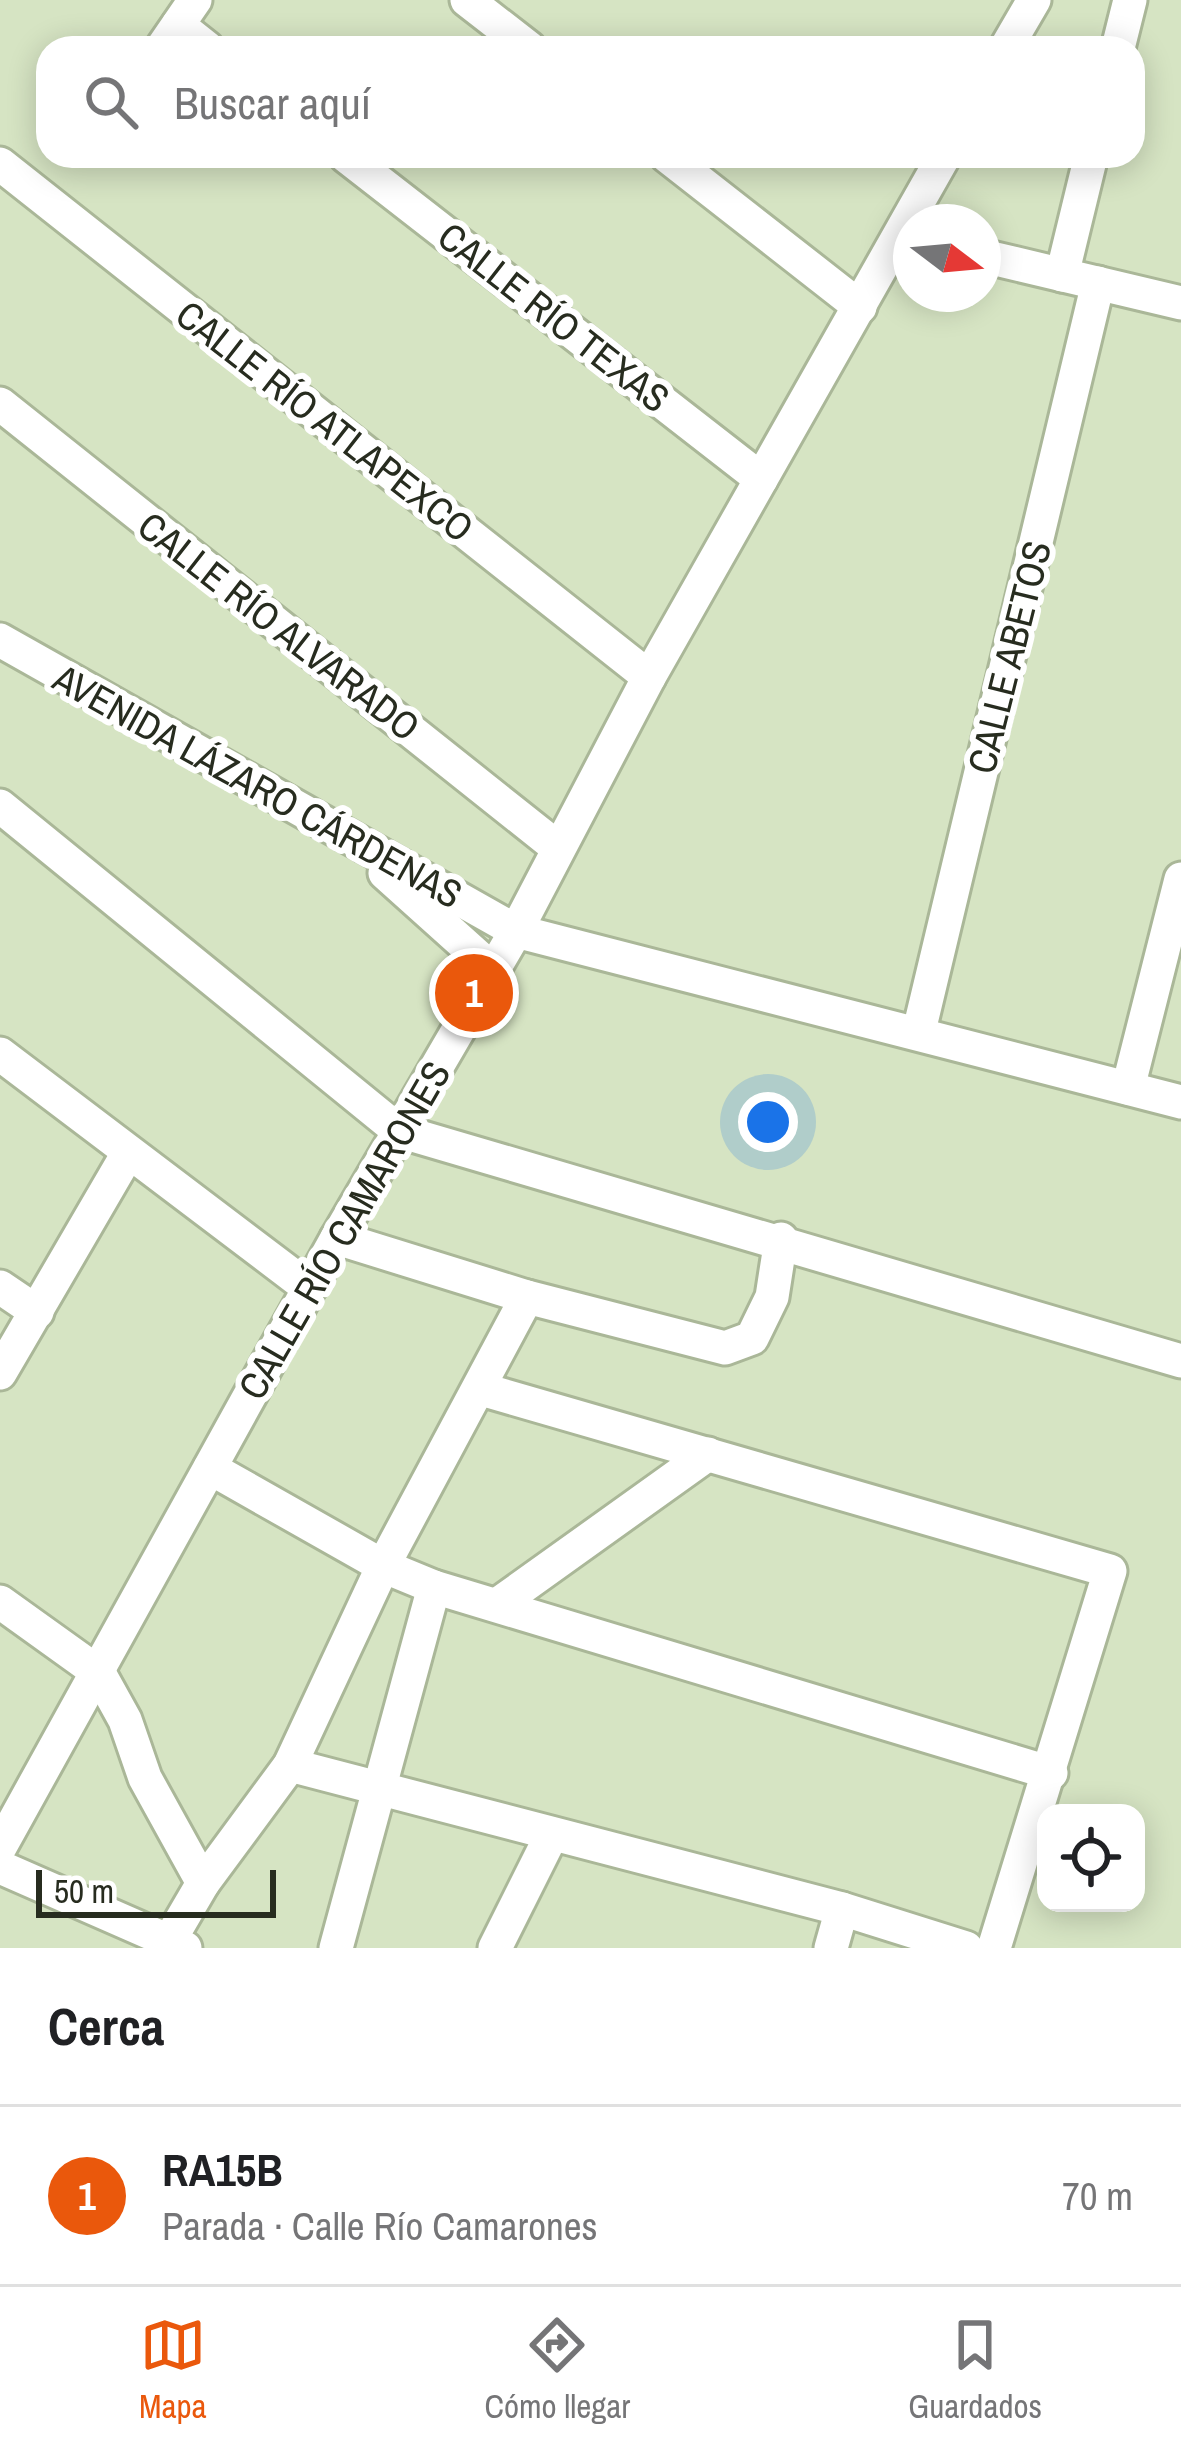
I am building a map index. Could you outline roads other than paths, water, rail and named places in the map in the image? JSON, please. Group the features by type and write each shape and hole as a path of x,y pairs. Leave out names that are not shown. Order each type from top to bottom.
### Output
{"street":[{"path":"467,0 514,36"},
{"path":"1013,36 1034,0"},
{"path":"1121,36 1130,0"},
{"name":"CALLE RÍO ATLAPEXCO","path":"0,164 649,677"},
{"name":"CALLE RÍO TEXAS","path":"361,168 761,478"},
{"path":"682,168 860,307"},
{"name":"CALLE RÍO CAMARONES","path":"920,204 938,168"},
{"path":"1062,274 1088,168"},
{"name":"CALLE RÍO CAMARONES","path":"0,1847 337,1238 516,932 649,677 893,254"},
{"path":"1001,260 1181,302"},
{"name":"CALLE ABETOS","path":"919,1031 1098,283"},
{"name":"CALLE RÍO ALVARADO","path":"0,404 558,848"},
{"name":"AVENIDA LÁZARO CÁRDENAS","path":"0,640 516,932 919,1031 1181,1102"},
{"path":"0,806 399,1131 781,1239 1181,1361"},
{"path":"339,832 494,970"},
{"path":"1128,1088 1181,879"},
{"path":"0,1054 127,1155 309,1288"},
{"path":"0,1373 127,1155"},
{"path":"337,1238 526,1297 724,1348 752,1338 772,1297 781,1239"},
{"path":"0,1287 37,1312"},
{"path":"0,1867 173,1946 203,1883 290,1765 383,1566 526,1297"},
{"path":"481,1389 1110,1571 994,1948"},
{"path":"497,1606 708,1454"},
{"path":"210,1468 383,1566 434,1586 1051,1773"},
{"path":"336,1948 434,1586"},
{"path":"0,1602 99,1672 125,1720 145,1778 203,1883"},
{"path":"290,1765 842,1909 966,1948"},
{"path":"495,1948 552,1834"},
{"path":"832,1948 842,1909"}],"place":[{"name":"RA15B","path":"474,993"}]}
